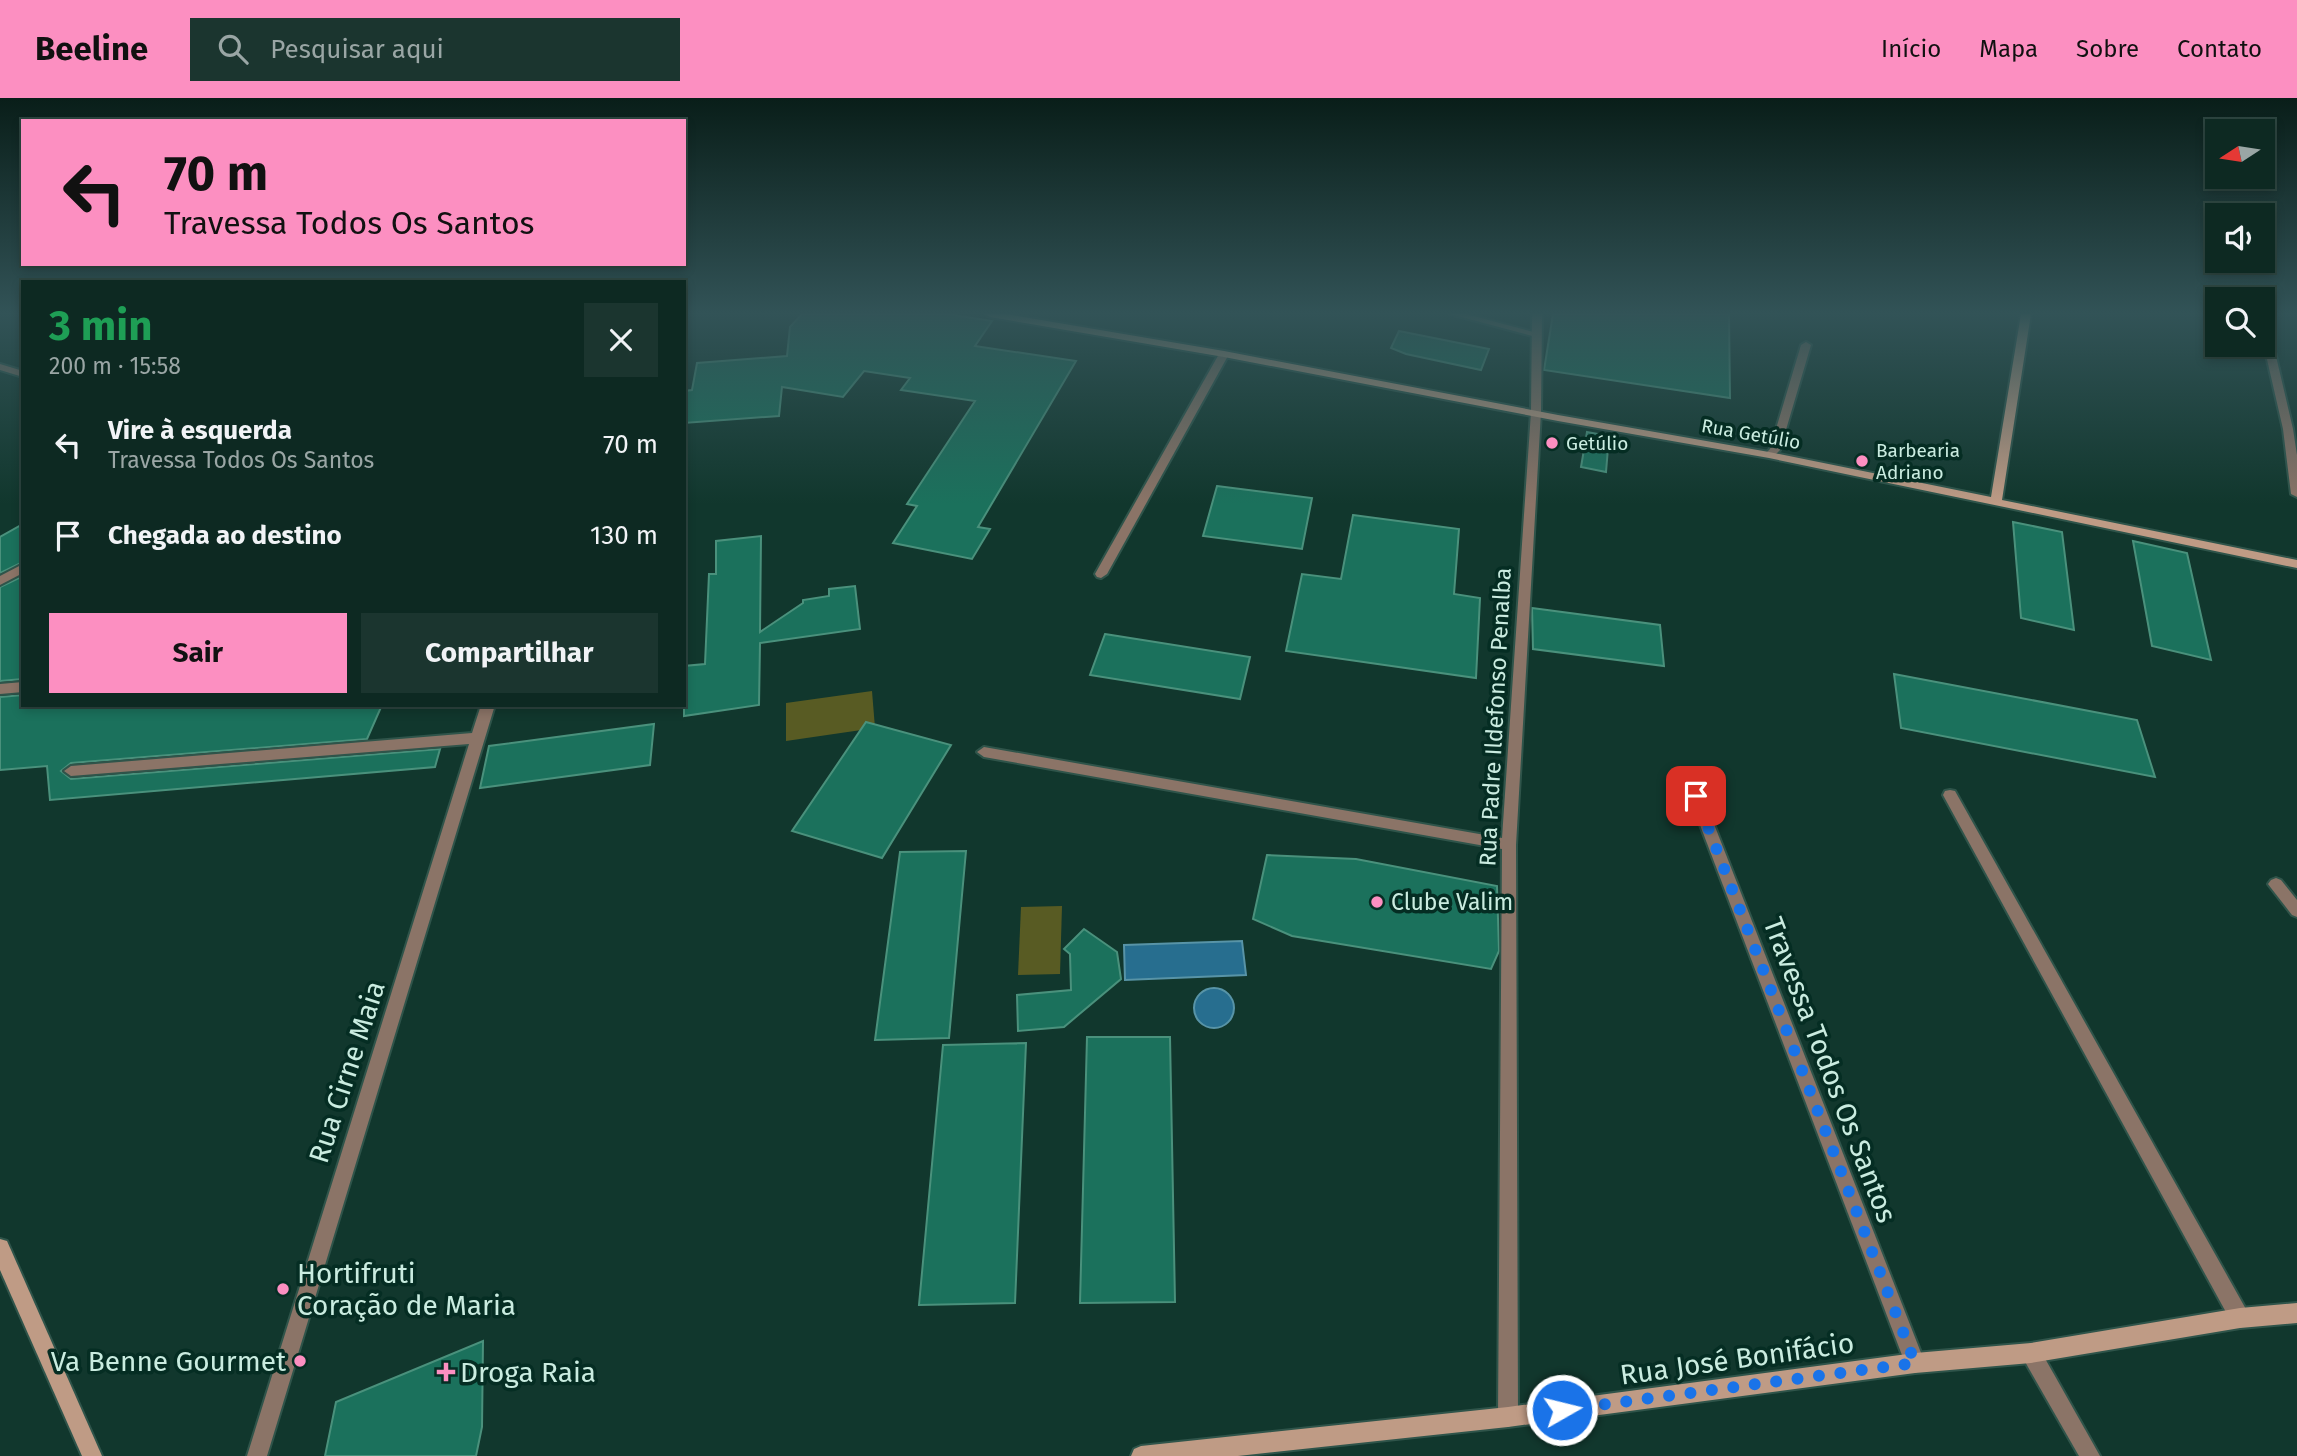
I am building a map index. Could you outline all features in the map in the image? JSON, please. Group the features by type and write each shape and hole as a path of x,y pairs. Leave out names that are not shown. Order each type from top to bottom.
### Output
{"street":[{"path":"1101,574 1211,377"},
{"name":"Rua Getúlio","path":"1350,377 1769,455 2297,564"},
{"name":"Rua Padre Ildefonso Penalba","path":"1508,1417 1509,845 1536,377"},
{"path":"1769,455 1775,450 1796,377"},
{"path":"1996,502 2015,377"},
{"path":"2276,377 2288,429 2297,494"},
{"path":"0,581 21,569"},
{"path":"0,689 21,688"},
{"name":"Rua Cirne Maia","path":"257,1456 487,707"},
{"path":"71,771 478,738"},
{"path":"984,752 1509,845"},
{"path":"1950,795 2240,1318"},
{"name":"Travessa Todos Os Santos","path":"1696,796 1915,1363"},
{"path":"2276,884 2297,911"},
{"path":"0,1248 92,1456"},
{"name":"Rua José Bonifácio","path":"1141,1456 1181,1454 1508,1417 1915,1363 2032,1353 2240,1318 2297,1313"},
{"path":"2032,1353 2090,1456"}],"green space":[{"path":"872,691 875,728 786,741 786,703"},
{"path":"1062,906 1060,974 1018,975 1021,907"}],"water":[{"path":"1242,941 1246,975 1125,980 1124,945"},
{"path":"1214,988 1228,994 1234,1008 1228,1022 1214,1028 1200,1022 1194,1008 1200,994"}],"building":[{"path":"694,377 859,377 843,397 782,387 779,416 686,423 686,391 692,390"},
{"path":"906,377 1066,377 978,527 990,529 972,559 893,543 917,506 907,504 975,401 901,390 910,378"},
{"path":"1593,377 1730,377 1730,398"},
{"path":"1587,432 1609,436 1606,472 1581,467"},
{"path":"1217,486 1312,498 1302,549 1203,536"},
{"path":"1353,515 1459,529 1454,594 1480,598 1476,678 1286,651 1302,574 1341,579"},
{"path":"2013,522 2062,532 2074,630 2021,618"},
{"path":"21,525 21,563 0,573 0,537"},
{"path":"761,536 760,632 803,603 803,600 829,596 829,589 855,586 860,629 760,643 759,705 684,716 686,666 705,664 709,574 716,574 716,541"},
{"path":"2133,541 2187,553 2211,660 2152,646"},
{"path":"21,577 21,679 0,681 0,587"},
{"path":"1532,608 1660,625 1664,666 1533,649"},
{"path":"1105,634 1250,657 1240,699 1090,675"},
{"path":"1894,674 2137,720 2155,777 1901,728"},
{"path":"21,695 21,707 381,707 367,739 71,763 61,771 71,779 440,749 435,767 50,800 47,766 0,770 0,697"},
{"path":"866,722 951,745 882,858 792,831"},
{"path":"654,724 650,765 480,788 489,746"},
{"path":"966,851 949,1038 875,1040 900,852"},
{"name":"Clube Valim","path":"1267,855 1356,859 1497,886 1499,951 1491,969 1292,936 1253,919"},
{"path":"1084,929 1117,952 1121,979 1064,1027 1018,1031 1017,995 1071,990 1070,954 1064,949"},
{"path":"1087,1037 1170,1037 1175,1302 1080,1303"},
{"path":"1026,1043 1015,1303 919,1305 943,1045"},
{"name":"Droga Raia","path":"483,1341 482,1427 476,1456 325,1456 336,1402"}],"place":[{"name":"Getúlio","path":"1552,443"},
{"name":"Barbearia Adriano","path":"1862,461"},
{"name":"Clube Valim","path":"1377,902"},
{"name":"Hortifruti Coração de Maria","path":"283,1289"},
{"name":"Va Benne Gourmet","path":"300,1361"},
{"name":"Droga Raia","path":"446,1372"}],"route":[{"path":"1562,1410 1915,1363 1696,796"}]}
